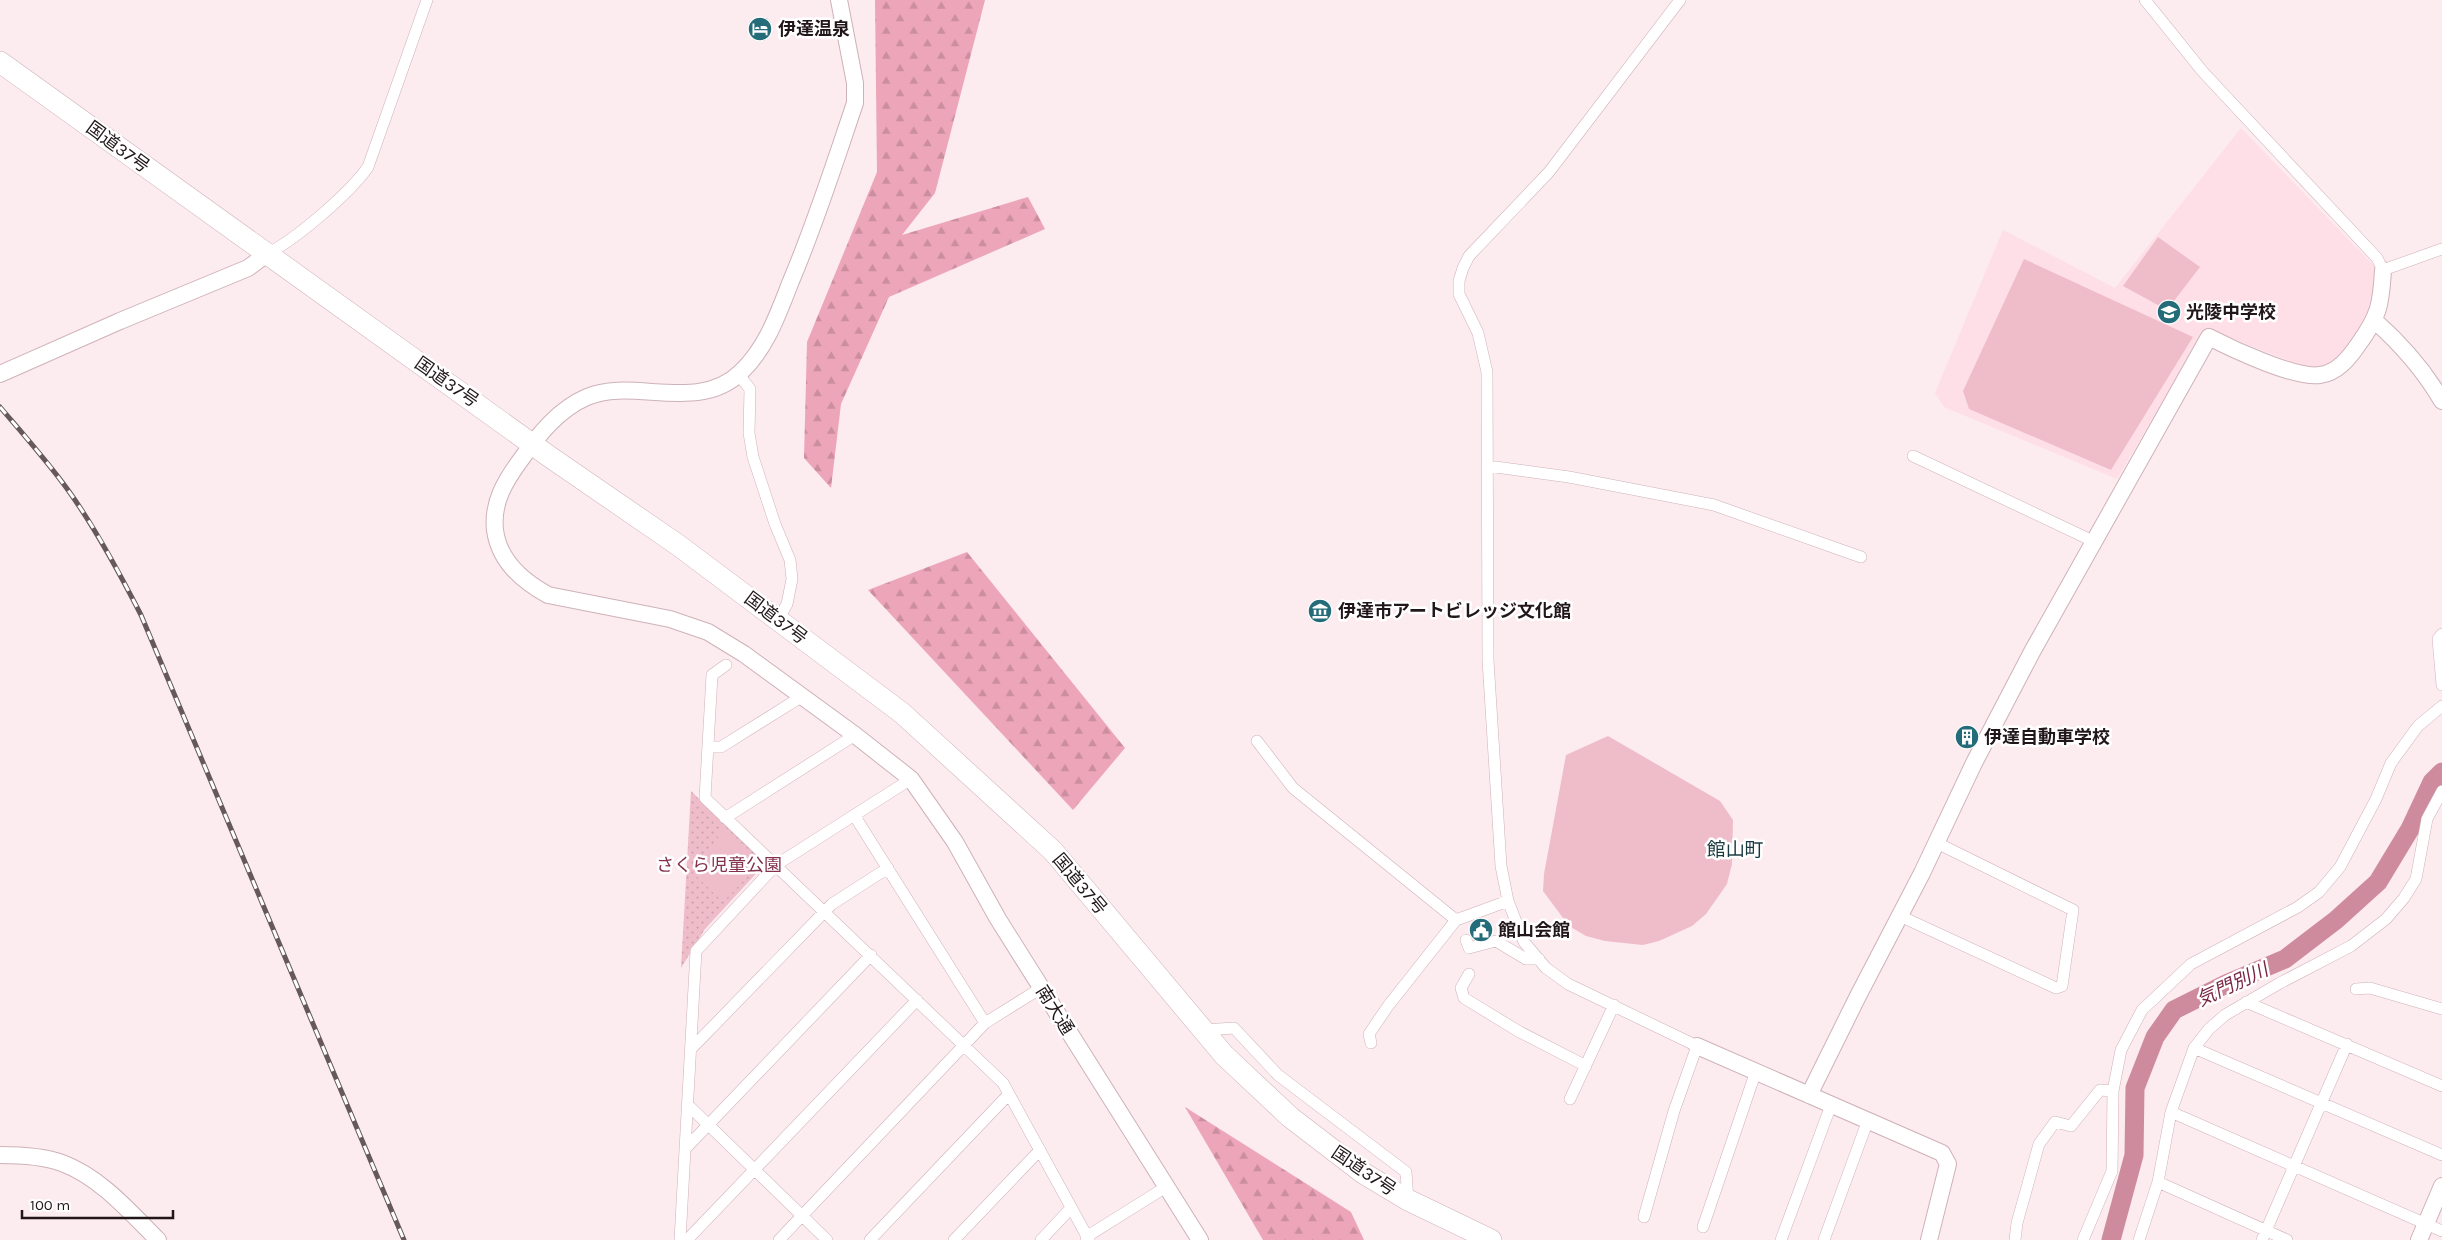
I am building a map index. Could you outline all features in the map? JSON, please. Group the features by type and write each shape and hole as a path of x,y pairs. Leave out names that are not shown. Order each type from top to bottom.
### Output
{"highway":[{"name":"国道37号","path":"0,62 532,444 678,545 902,712 1053,851 1224,1055 1290,1117 1363,1173 1408,1200 1491,1240"}],"street":[{"path":"0,374 120,321 248,268 282,246 356,183 368,167 427,0"},
{"path":"778,620 787,604 792,579 790,560 775,524 753,457 749,433 750,389 739,375 753,359 768,336 812,231 855,103 855,84 839,0"},
{"path":"1680,0 1549,172 1469,256 1459,281 1459,294 1478,333 1487,372 1488,660 1502,866 1508,902 1524,942 1546,968 1568,984 1697,1046 1942,1153 1948,1164 1929,1240"},
{"path":"1809,1095 1937,843 1974,763 2092,541 2209,337 2296,374 2321,375 2344,363 2375,321 2380,305 2383,270 2377,258 2203,72 2145,0"},
{"path":"2383,270 2442,249"},
{"path":"2375,321 2399,343 2420,368 2442,401"},
{"name":"南大通","path":"739,375 721,385 690,394 611,392 588,397 556,418 532,444 510,474 497,499 494,518 496,540 514,572 530,585 548,595 670,619 708,632 744,654 855,735 911,779 955,842 998,919 1200,1240"},
{"path":"1913,456 2092,541"},
{"path":"1488,466 1569,477 1714,505 1861,557"},
{"path":"2442,634 2438,639 2442,685"},
{"path":"726,665 712,675 705,798 1003,1083 1087,1238 1166,1187"},
{"path":"708,747 721,748 800,696"},
{"path":"2083,1240 2112,1171 2114,1091 2121,1050 2142,1010 2191,964 2298,907 2319,892 2340,867 2376,799 2391,763 2418,726 2442,706"},
{"path":"725,818 855,735"},
{"path":"1257,741 1293,788 1456,920"},
{"path":"680,1240 696,951 776,865 911,779"},
{"path":"2139,1240 2158,1182 2171,1112 2194,1048 2209,1029 2225,1015 2352,946 2386,919 2404,898 2416,879 2427,819 2442,791"},
{"path":"854,815 985,1023"},
{"path":"1900,916 2056,988 2062,986 2073,910 1937,843"},
{"path":"691,1049 824,911 888,868"},
{"path":"1371,1043 1369,1034 1388,1006 1456,920 1508,902"},
{"path":"1466,940 1470,948 1496,942 1526,959 1539,959"},
{"path":"686,1148 871,955"},
{"path":"1470,974 1461,988 1464,998 1518,1031 1572,1061 1586,1066"},
{"path":"779,1240 985,1023 1041,988"},
{"path":"2356,989 2370,988 2442,1009"},
{"path":"687,1240 755,1172 917,1000"},
{"path":"2246,1002 2442,1086"},
{"path":"1570,1100 1614,1005"},
{"path":"2263,1235 2347,1044"},
{"path":"1644,1217 1674,1111 1697,1046"},
{"path":"2194,1048 2442,1155"},
{"path":"1703,1227 1756,1071"},
{"path":"2015,1240 2017,1223 2039,1144 2055,1122 2071,1126 2100,1090 2114,1091"},
{"path":"870,1240 1009,1094"},
{"path":"688,1104 755,1172 827,1240"},
{"path":"1781,1240 1832,1104"},
{"path":"2171,1112 2442,1231"},
{"path":"1824,1240 1868,1120"},
{"path":"954,1240 1040,1150"},
{"path":"0,1155 61,1162 76,1170 124,1206 158,1240"},
{"path":"2158,1182 2263,1235 2287,1240"},
{"path":"2418,1240 2442,1186"},
{"path":"1040,1240 1070,1208"}],"shaded area":[{"name":"光陵中学校","path":"2241,128 2376,268 2375,296 2364,329 2339,358 2324,368 2302,366 2206,328 2117,479 1944,407 1935,393 2003,230 2115,288"}],"green space":[{"path":"875,0 985,0 935,193 902,235 1028,197 1045,229 889,297 841,404 831,488 804,458 807,342 877,172"},
{"path":"2158,237 2200,267 2167,310 2123,286"},
{"path":"2024,259 2193,337 2111,470 1969,409 1963,391"},
{"path":"967,552 1125,748 1073,810 868,590"},
{"path":"1608,736 1720,801 1733,820 1732,864 1727,884 1706,914 1692,926 1659,941 1643,945 1605,941 1586,936 1569,926 1543,891 1544,874 1566,755"},
{"name":"さくら児童公園","path":"691,791 765,864 705,929 681,968"},
{"path":"723,830 760,864 723,902 693,873"},
{"path":"1185,1107 1351,1212 1364,1240 1263,1240"}],"waterway":[{"name":"気門別川","path":"2111,1240 2134,1155 2135,1088 2155,1037 2174,1010 2226,984 2285,959 2336,920 2378,882 2410,829 2432,782 2442,772"}],"railway":[{"path":"0,407 68,490 107,551 141,615 404,1240"}],"place":[{"name":"伊達温泉","path":"760,29"},
{"name":"光陵中学校","path":"2169,312"},
{"name":"伊達市アートビレッジ文化館","path":"1320,611"},
{"name":"伊達自動車学校","path":"1967,737"},
{"name":"館山会館","path":"1481,930"}],"district":[{"name":"館山町","path":"1735,849"}]}
